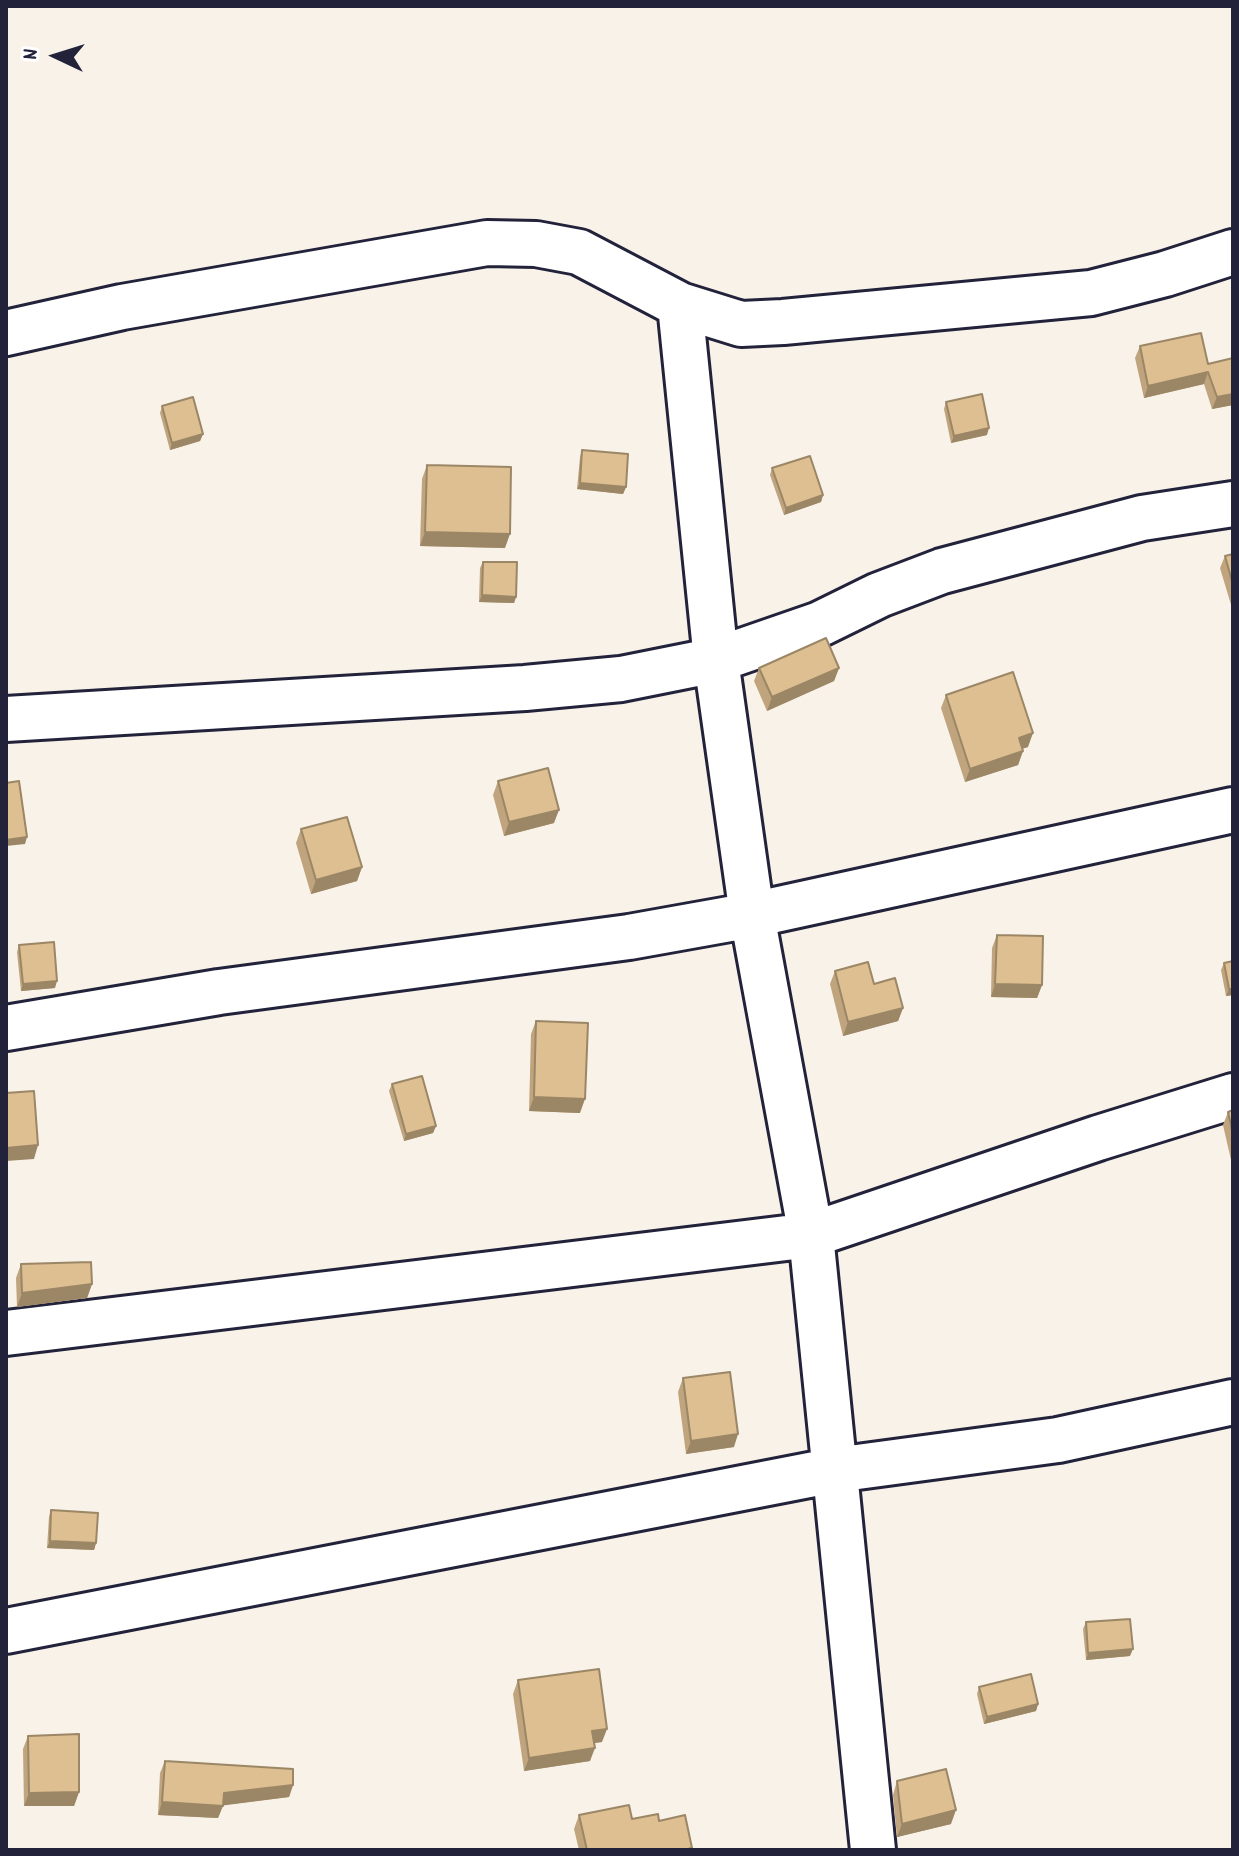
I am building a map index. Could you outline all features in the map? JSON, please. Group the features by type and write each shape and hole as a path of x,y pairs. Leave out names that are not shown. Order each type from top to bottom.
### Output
{"street":[{"path":"6,333 122,307 487,243 536,244 579,252 680,305 741,324 1091,293 1233,252"},
{"path":"680,305 716,660 752,915 811,1235 873,1850"},
{"path":"6,719 525,688 621,679 716,660 820,624 879,595 942,571 1142,518 1233,504"},
{"path":"6,1028 219,992 629,937 752,915 1233,810"},
{"path":"6,1333 811,1235 1233,1096"},
{"path":"6,1631 835,1470 1058,1440 1233,1402"}],"building":[{"path":"1201,333 1208,364 1233,358 1233,394 1217,397 1208,372 1148,386 1140,346"},
{"path":"982,394 989,428 954,436 946,402"},
{"path":"193,397 203,434 172,443 162,406"},
{"path":"582,450 628,454 626,487 580,483"},
{"path":"810,456 823,495 786,508 772,468"},
{"path":"427,465 511,467 510,534 425,532"},
{"path":"1233,554 1233,585 1225,556"},
{"path":"483,562 517,562 516,597 482,595"},
{"path":"826,638 839,668 772,697 759,668"},
{"path":"1013,672 1033,733 1019,738 1023,751 970,769 946,695"},
{"path":"548,768 559,810 509,822 498,781"},
{"path":"19,781 27,837 6,840 6,783"},
{"path":"347,817 362,867 316,880 301,829"},
{"path":"997,935 1043,936 1042,985 995,984"},
{"path":"54,942 57,981 23,984 19,945"},
{"path":"1233,961 1233,989 1229,989 1224,963"},
{"path":"868,962 874,984 895,978 903,1008 848,1022 835,971"},
{"path":"536,1021 588,1023 585,1099 534,1097"},
{"path":"422,1076 436,1126 406,1134 392,1084"},
{"path":"34,1091 38,1145 6,1148 6,1093"},
{"path":"1233,1110 1233,1134 1228,1112"},
{"path":"91,1262 92,1284 22,1293 21,1264"},
{"path":"730,1372 738,1434 691,1441 683,1378"},
{"path":"51,1510 98,1513 96,1543 50,1541"},
{"path":"1130,1619 1133,1649 1088,1653 1086,1622"},
{"path":"599,1669 607,1729 592,1731 595,1748 529,1758 518,1680"},
{"path":"1031,1674 1038,1704 987,1717 979,1687"},
{"path":"79,1734 79,1792 29,1793 28,1736"},
{"path":"165,1761 293,1769 293,1785 224,1793 223,1806 162,1802"},
{"path":"946,1769 956,1810 902,1824 897,1781"},
{"path":"629,1805 632,1819 658,1814 659,1821 685,1815 692,1848 587,1850 579,1815"}]}
